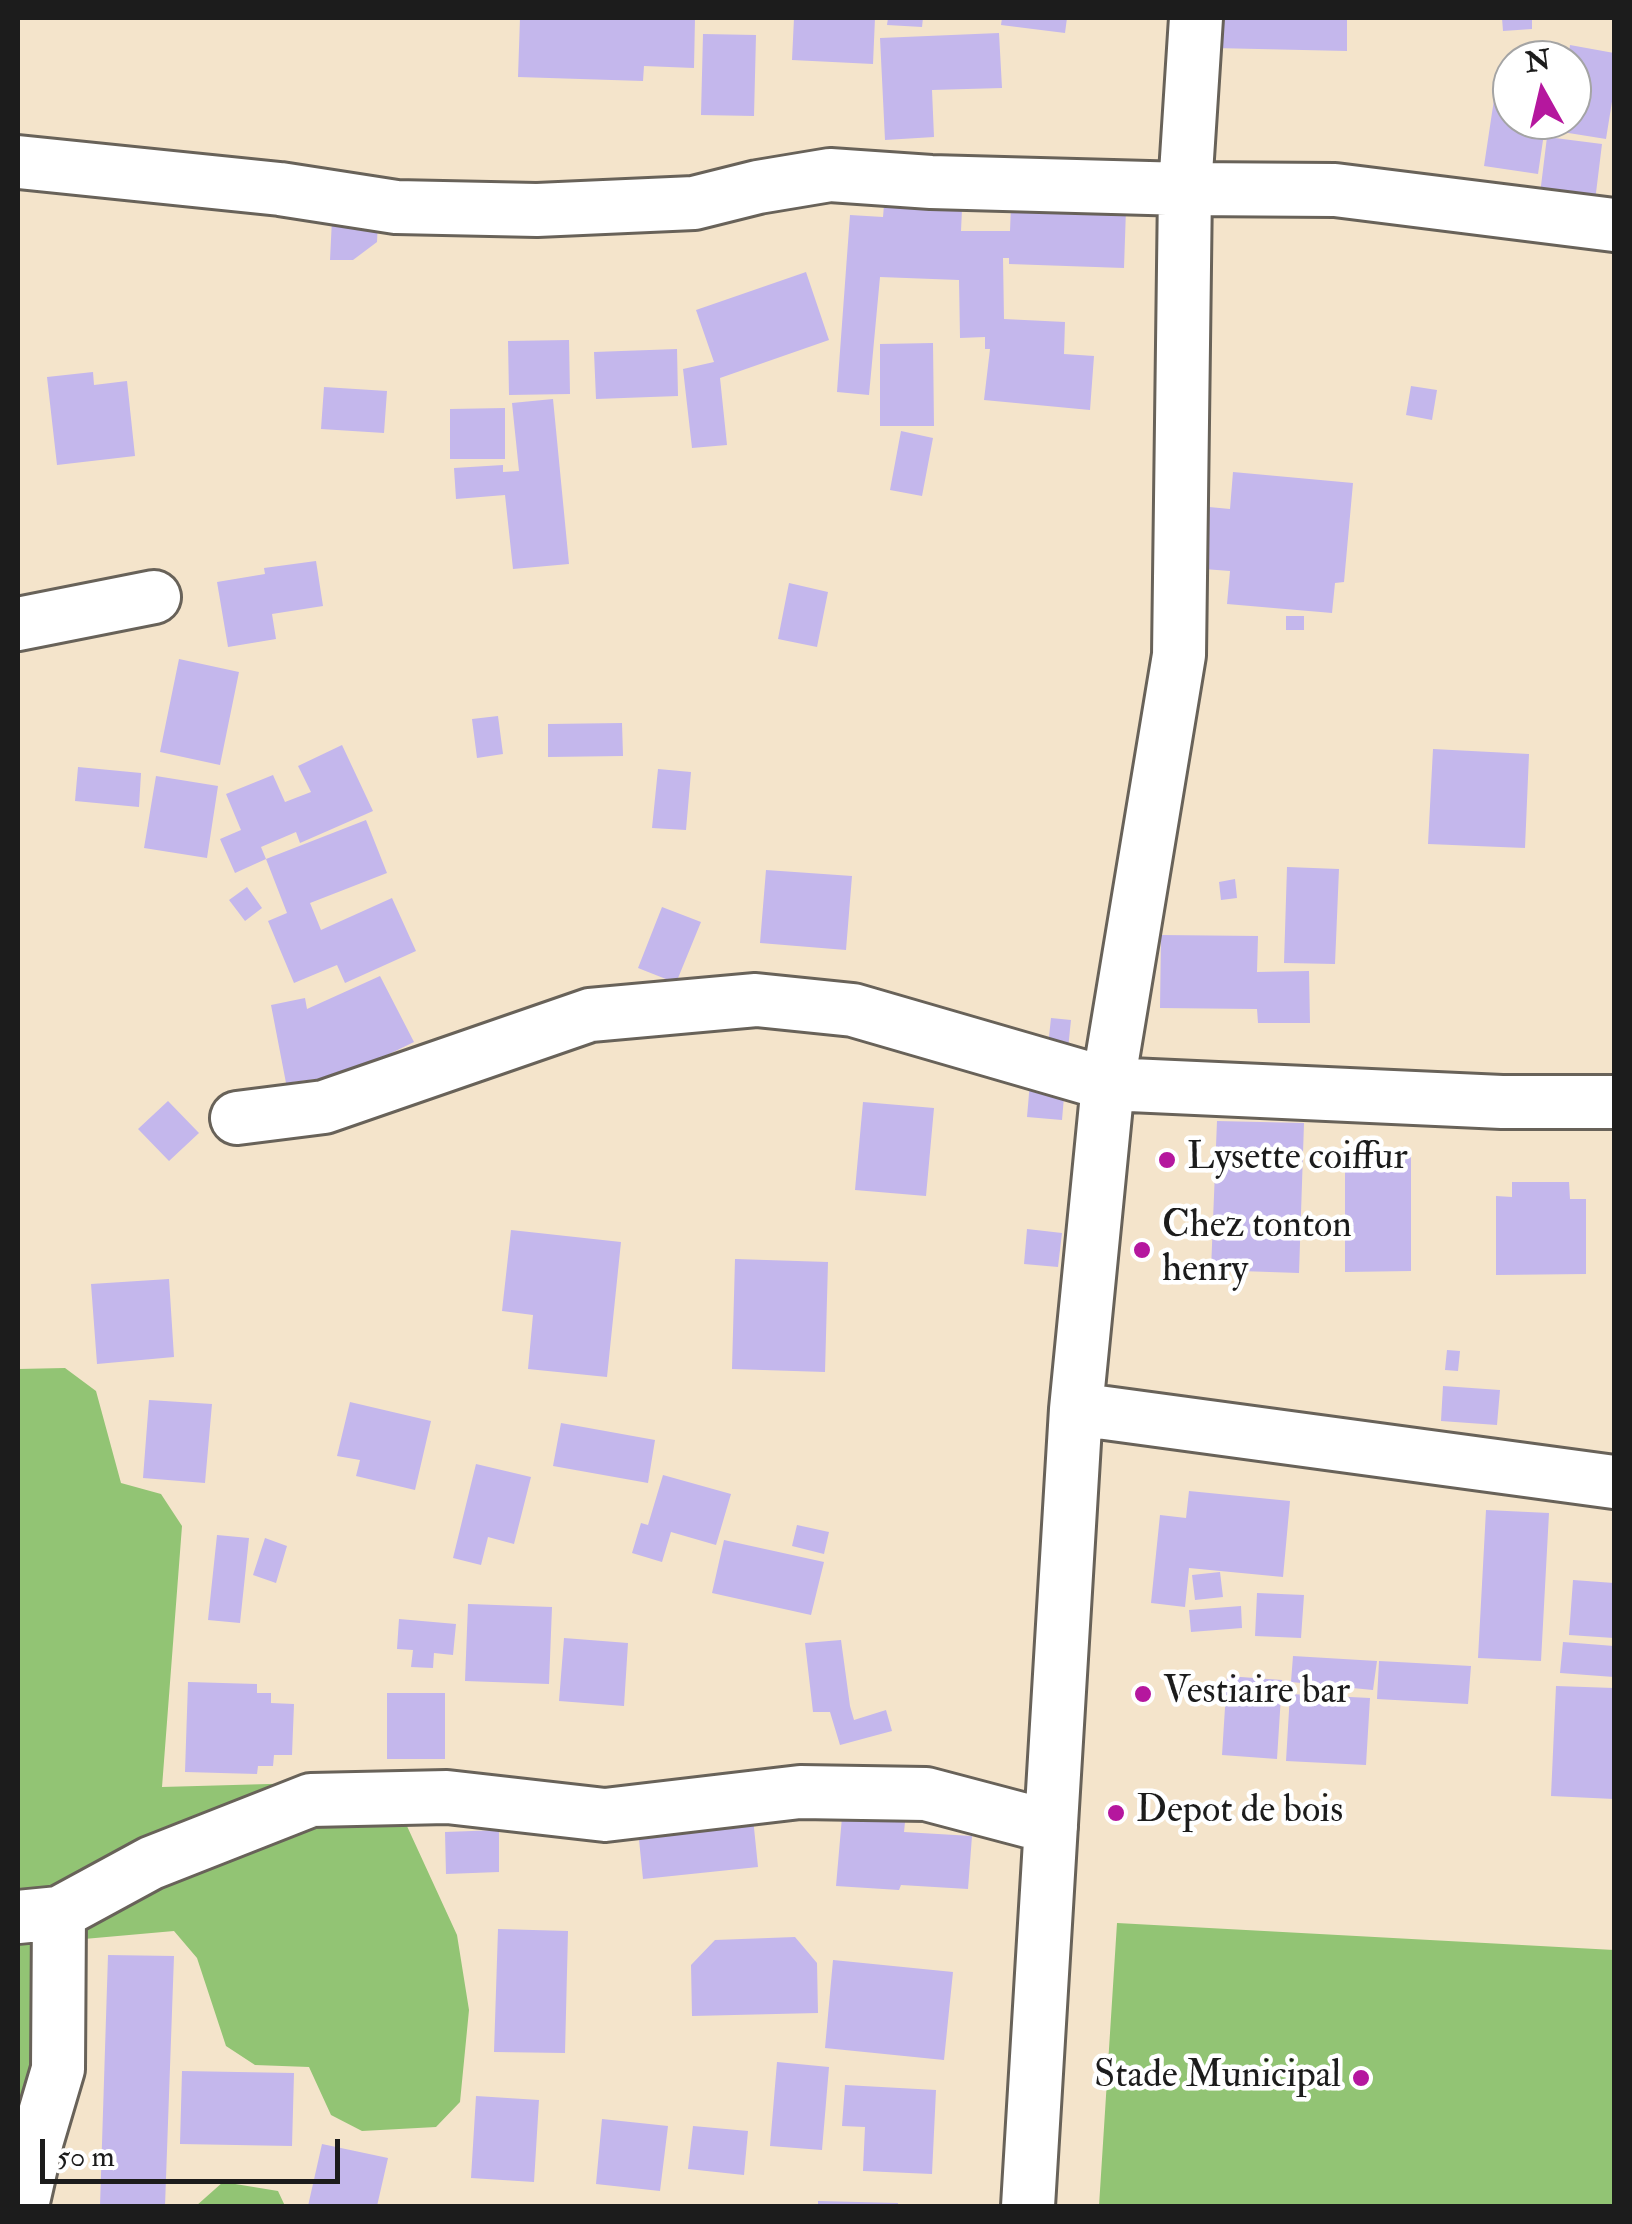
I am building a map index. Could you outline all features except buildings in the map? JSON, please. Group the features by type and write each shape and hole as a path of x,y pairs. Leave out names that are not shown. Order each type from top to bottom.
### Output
{"street":[{"path":"1028,2206 1076,1408 1108,1084 1179,655 1184,189 1196,18"},
{"path":"18,162 280,189 396,207 537,210 694,202 830,175 932,182 1335,190 1614,225"},
{"path":"18,624 154,598"},
{"path":"237,1118 324,1107 590,1015 756,1000 853,1010 1108,1084 1502,1102 1614,1102"},
{"path":"1076,1408 1614,1482"},
{"path":"22,2206 58,2069 38,1915 151,1863 311,1800 447,1797 605,1815 800,1792 926,1794 1051,1827"}],"green space":[{"path":"65,1368 96,1391 121,1483 161,1494 182,1526 162,1787 340,1782 395,1800 457,1935 469,2010 460,2102 436,2127 362,2131 331,2115 309,2067 255,2065 226,2046 197,1958 174,1931 84,1939 36,2114 18,2114 18,1369"},
{"name":"Stade Municipal","path":"1117,1923 1614,1950 1614,2206 1099,2206"},
{"path":"223,2182 278,2191 285,2206 196,2206"}],"place":[{"name":"Lysette coiffur","path":"1167,1160"},
{"name":"Chez tonton henry","path":"1142,1250"},
{"name":"Vestiaire bar","path":"1143,1694"},
{"name":"Depot de bois","path":"1116,1813"},
{"name":"Stade Municipal","path":"1361,2078"}]}
